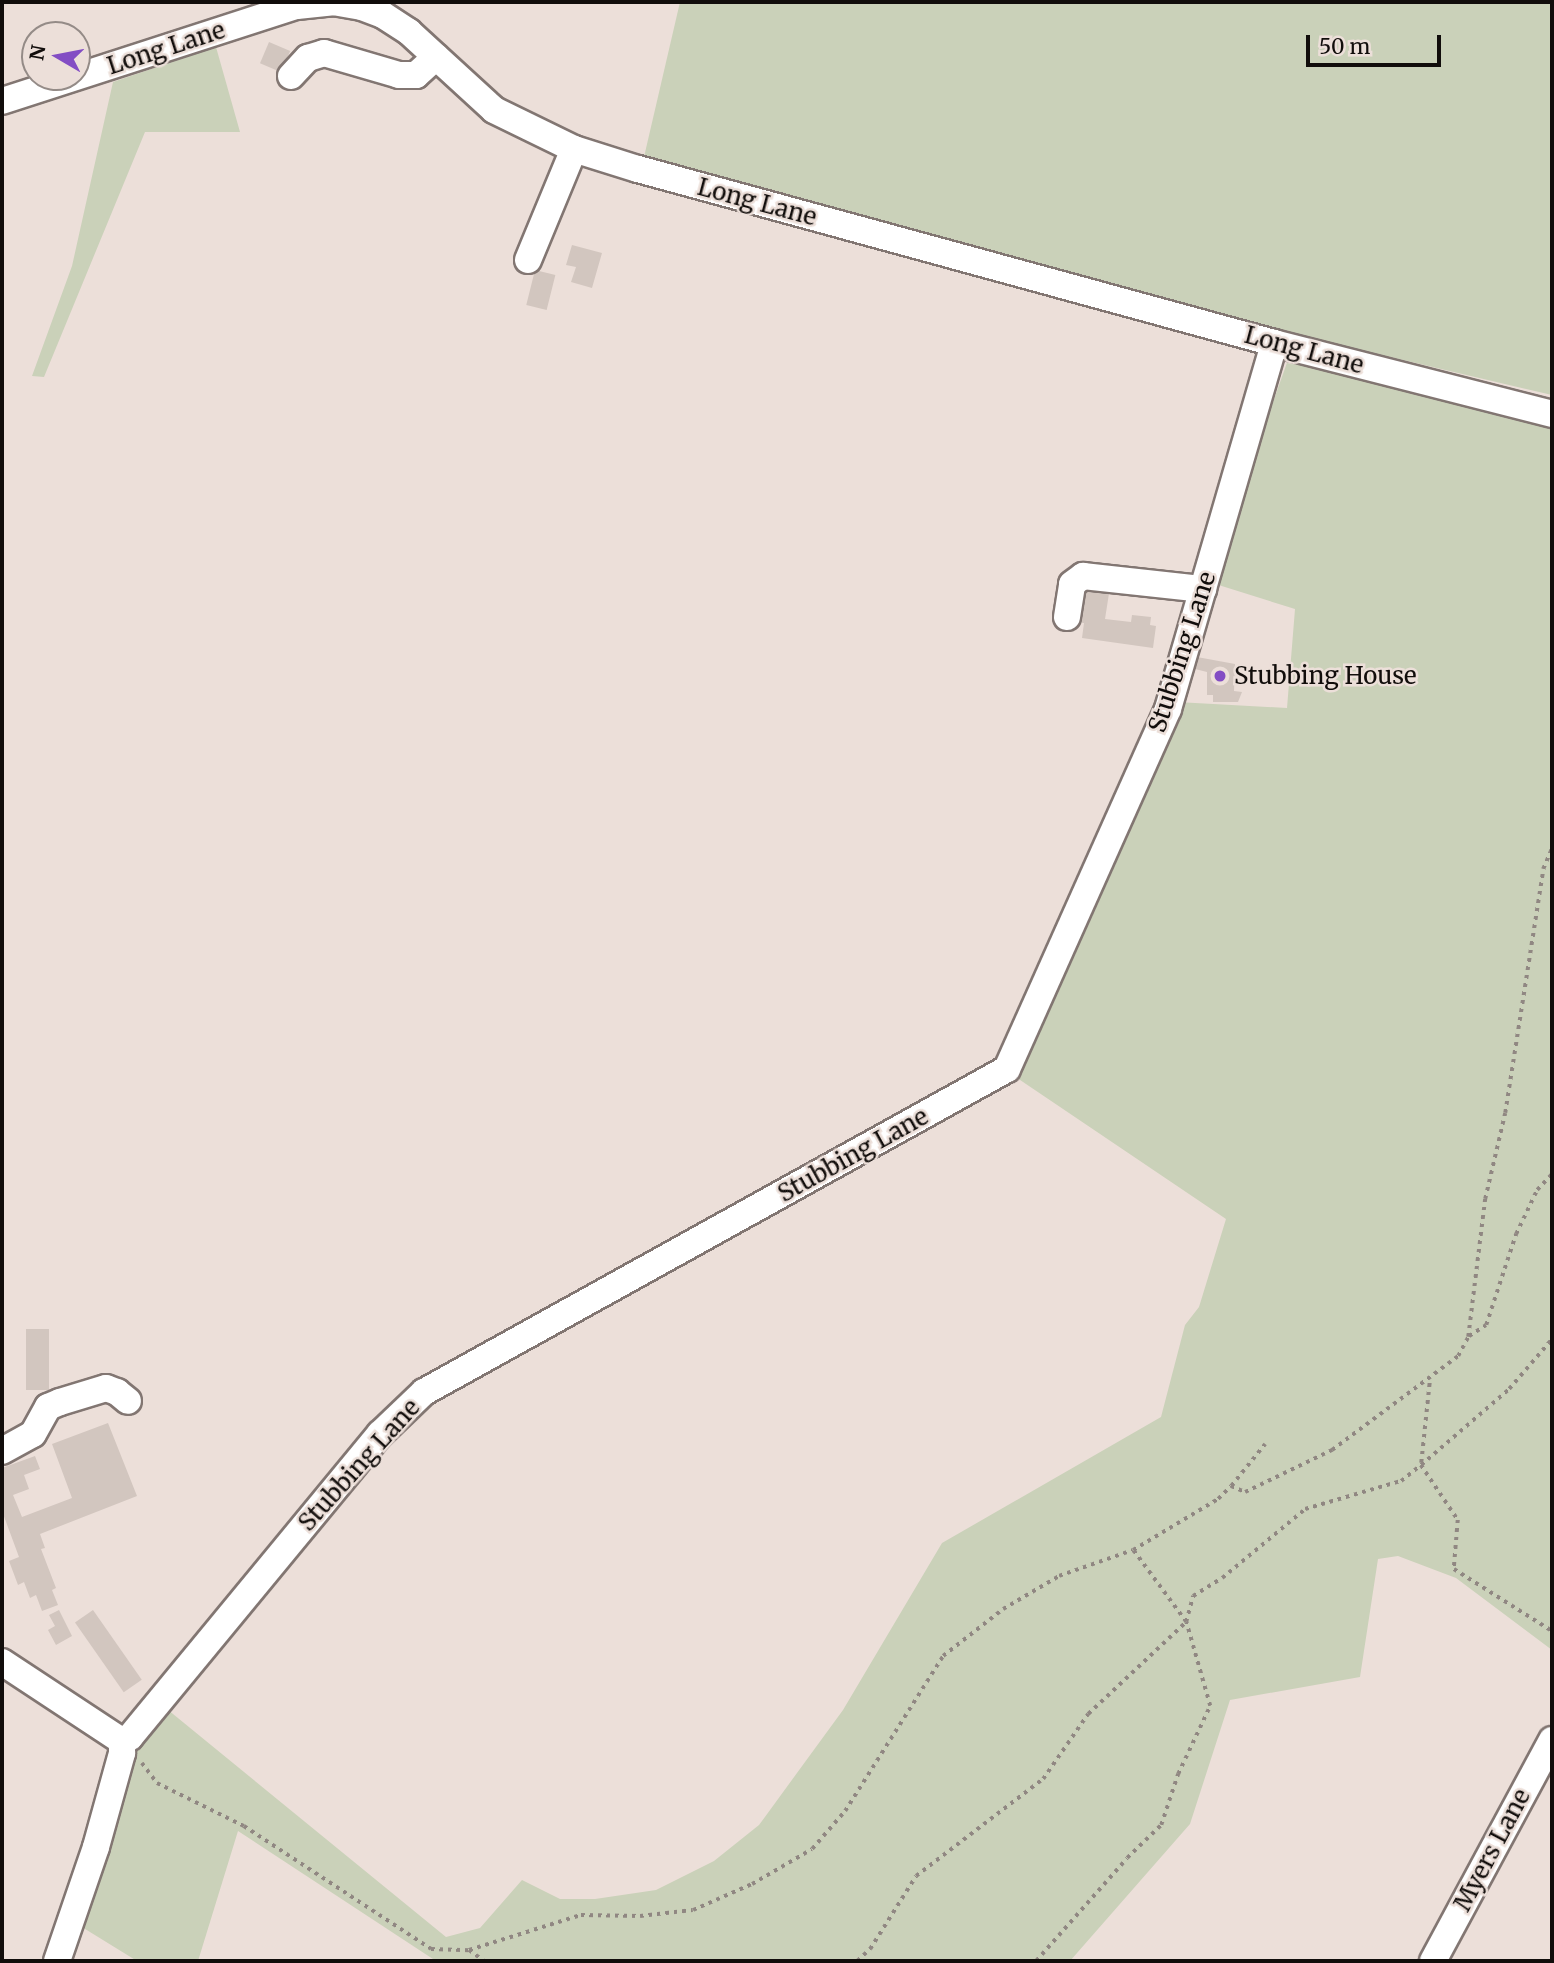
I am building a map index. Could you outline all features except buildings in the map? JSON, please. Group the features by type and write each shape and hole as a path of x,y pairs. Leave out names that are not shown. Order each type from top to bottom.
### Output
{"street":[{"name":"Long Lane","path":"2,100 297,6 333,2 364,4 409,32 495,110 574,149 638,169 1274,343 1552,414"},
{"path":"291,76 308,58 324,53 399,75 416,75 436,57"},
{"path":"527,260 574,149"},
{"name":"Stubbing Lane","path":"122,1741 130,1737 380,1434 424,1392 1007,1069 1168,709 1274,343"},
{"path":"1067,617 1072,584 1083,576 1203,589"},
{"path":"2,1451 33,1434 48,1407 60,1402 106,1388 117,1392 128,1401"},
{"path":"2,1662 122,1741 122,1753 96,1847 57,1961"},
{"name":"Myers Lane","path":"1433,1961 1552,1740"}],"path":[{"path":"1231,1486 1245,1492 1332,1450 1458,1356 1468,1337 1485,1199 1505,1113 1543,869 1552,848"},
{"path":"1468,1337 1486,1325 1516,1234 1537,1190 1552,1174"},
{"path":"857,1961 870,1950 916,1876 1043,1779 1088,1714 1186,1622 1192,1596 1222,1578 1305,1509 1401,1481 1509,1388 1552,1339"},
{"path":"1430,1378 1421,1465 1458,1520 1454,1569 1552,1631"},
{"path":"122,1741 156,1783 244,1826 431,1949 469,1950 581,1915 640,1916 693,1910 752,1884 811,1849 845,1811 943,1657 1003,1609 1059,1576 1133,1550 1218,1499 1265,1444"},
{"path":"1036,1961 1127,1858 1161,1825 1178,1774 1210,1706 1186,1622 1133,1550"},
{"path":"469,1950 484,1961"}],"green space":[{"path":"680,2 1552,2 1552,395 1318,340 644,157"},
{"path":"216,47 240,132 145,132 44,377 32,376 72,266 113,82"},
{"path":"1289,357 1552,426 1552,1650 1456,1578 1398,1556 1378,1559 1360,1677 1230,1700 1190,1824 1070,1961 436,1961 238,1831 198,1961 137,1961 77,1924 133,1751 162,1705 446,1937 480,1928 522,1880 560,1899 595,1899 656,1890 714,1861 759,1825 843,1710 942,1543 1161,1417 1185,1325 1199,1307 1226,1219 1011,1074 1177,702 1287,708 1295,609 1209,582"}],"place":[{"name":"Stubbing House","path":"1220,676"}]}
